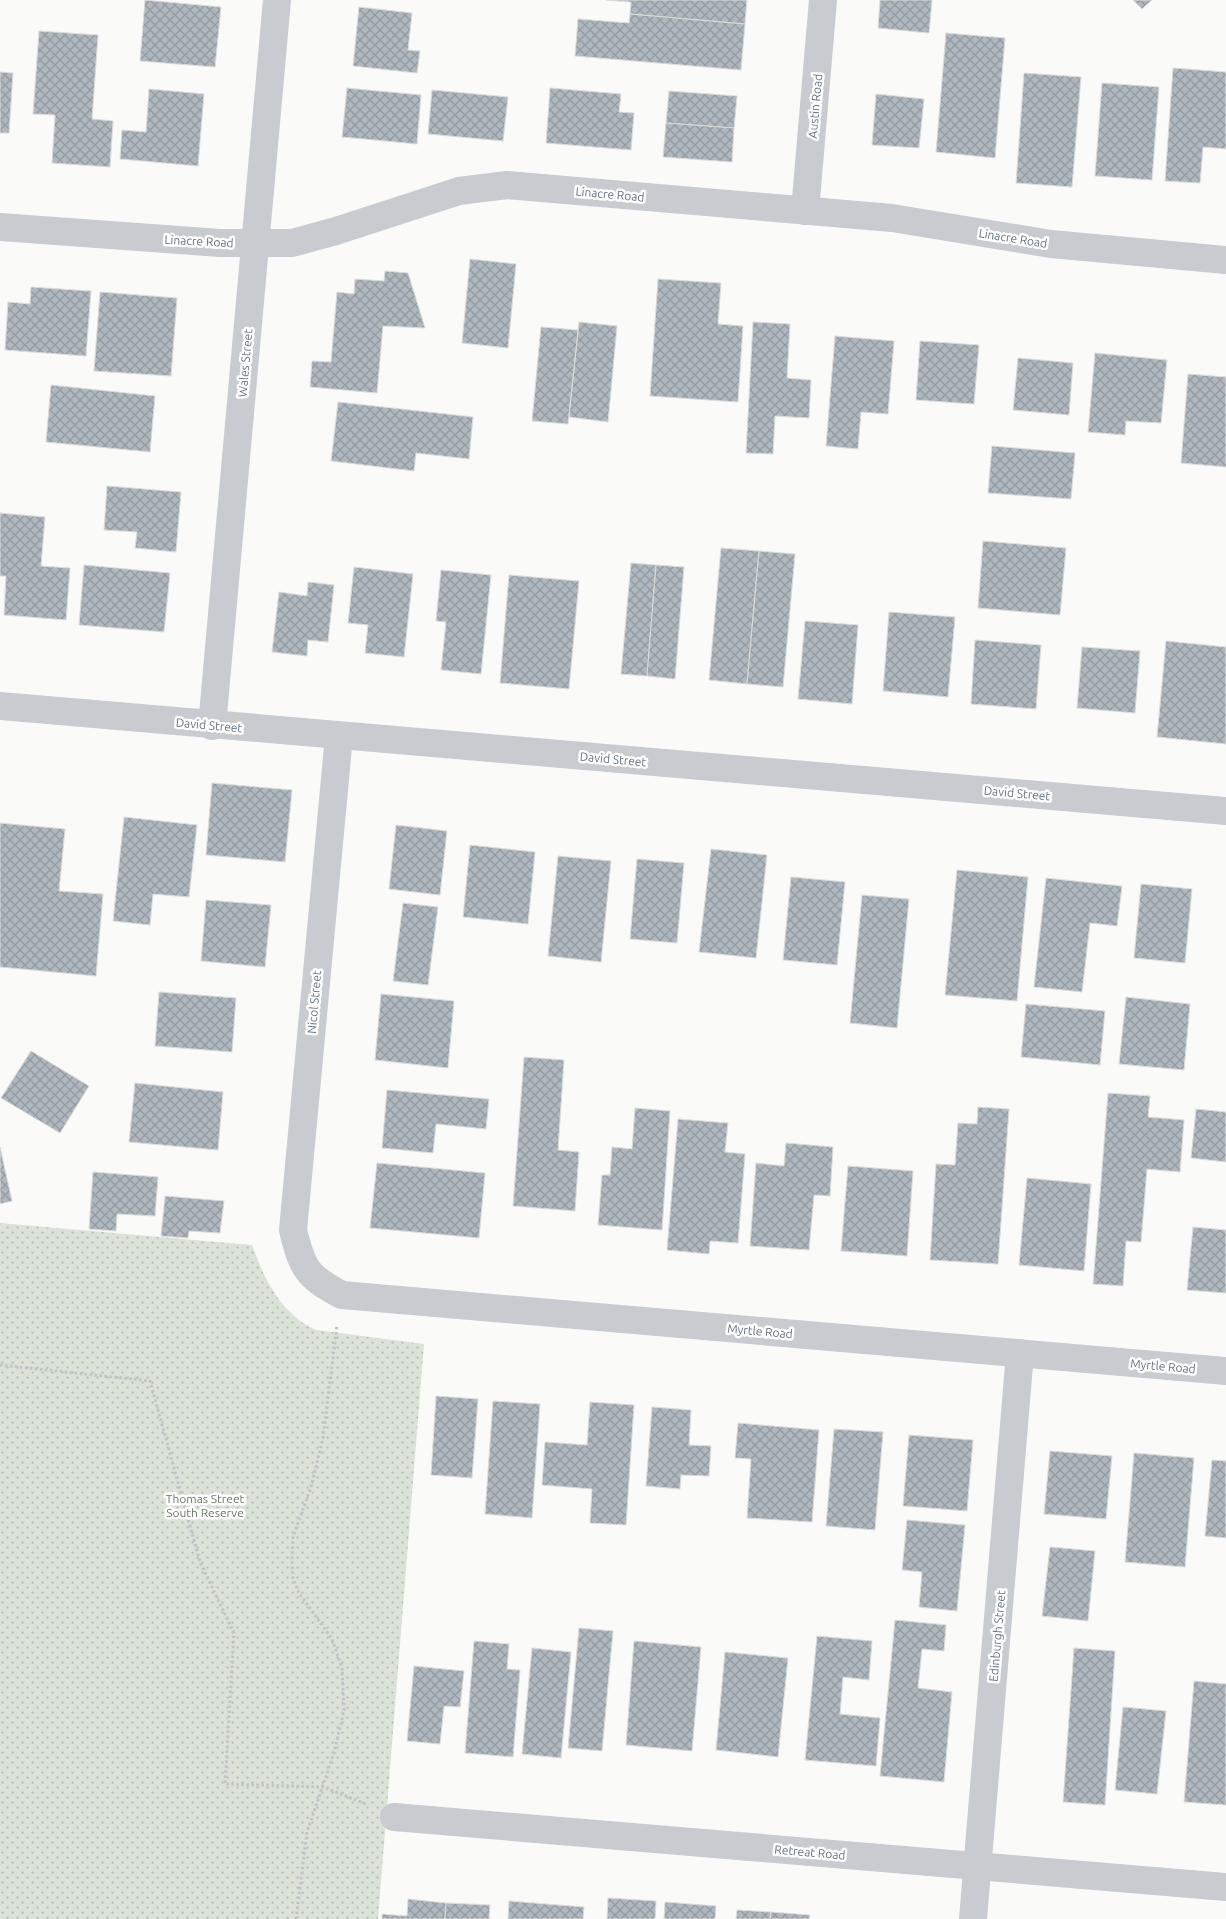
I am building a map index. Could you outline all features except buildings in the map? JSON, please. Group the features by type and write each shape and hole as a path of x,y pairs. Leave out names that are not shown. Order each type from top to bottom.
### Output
{"street":[{"name":"Wales Street","path":"212,726 277,0"},
{"name":"Austin Road","path":"805,212 823,0"},
{"name":"Linacre Road","path":"0,227 210,242 292,243 336,231 459,191 508,185 892,218 1051,244 1226,260"},
{"name":"David Street","path":"0,706 212,726 1226,811"},
{"name":"Nicol Street","path":"304,1266 293,1230 339,736"},
{"name":"Myrtle Road","path":"304,1266 318,1282 342,1295 1226,1371"},
{"name":"Edinburgh Street","path":"974,1919 1020,1354"},
{"name":"Retreat Road","path":"394,1816 1226,1887"}],"path":[{"path":"296,1919 307,1832 334,1752 344,1710 342,1668 332,1639 299,1593 293,1579 292,1559 293,1537 311,1487 322,1438 342,1295"},
{"path":"0,1365 150,1381 200,1562 234,1633 225,1784 323,1787 394,1816"}],"green space":[{"name":"Thomas Street South Reserve","path":"0,1223 252,1245 268,1283 275,1294 293,1315 316,1330 424,1344 378,1919 0,1919"}]}
